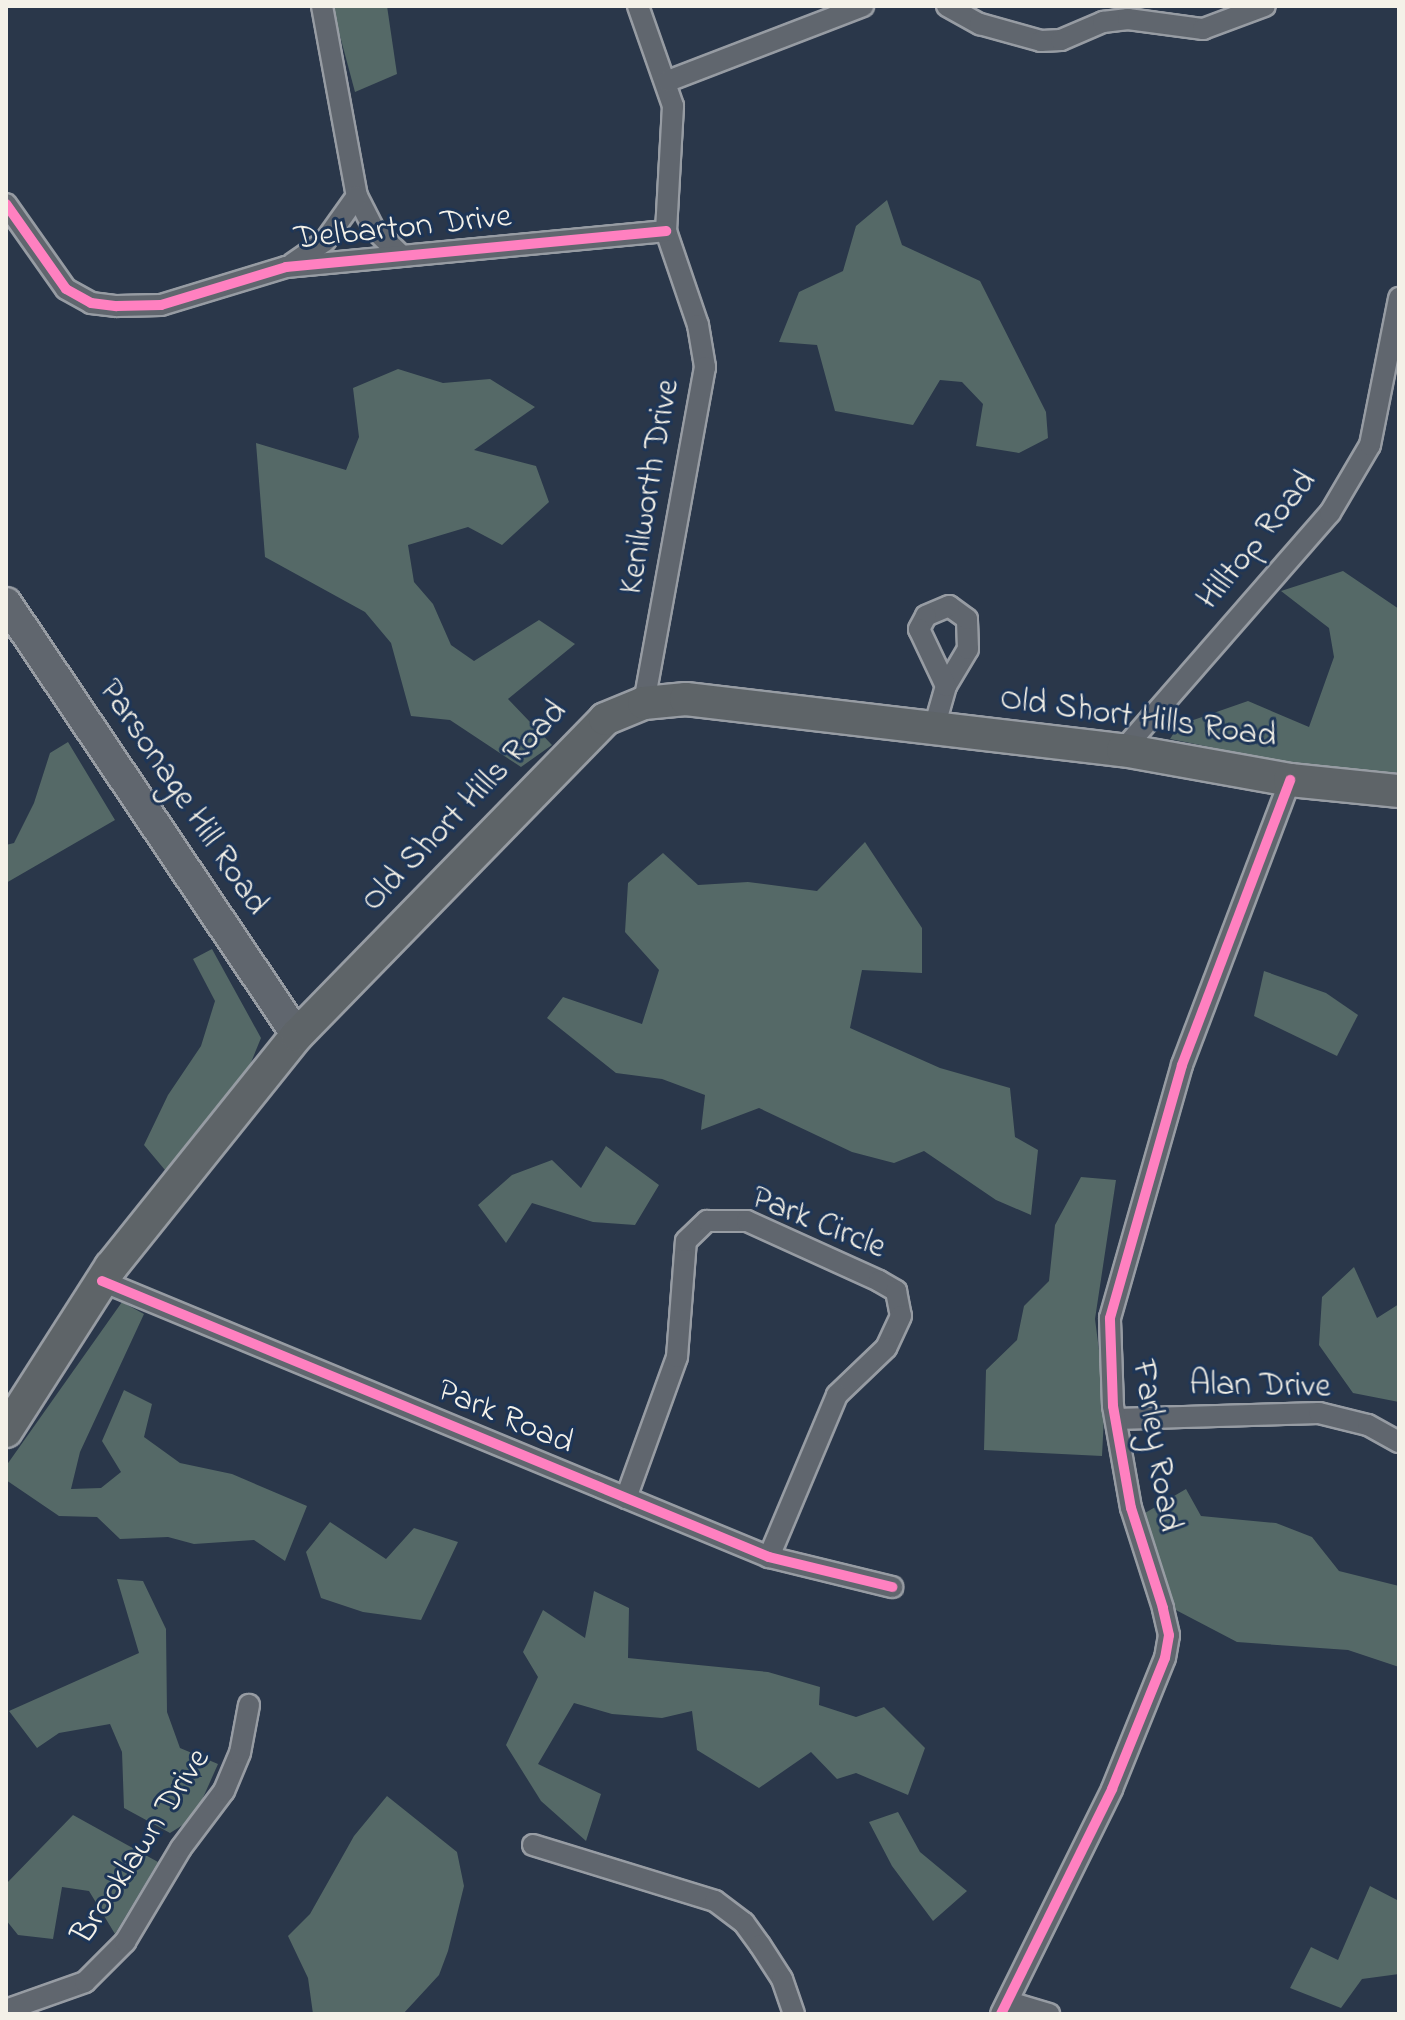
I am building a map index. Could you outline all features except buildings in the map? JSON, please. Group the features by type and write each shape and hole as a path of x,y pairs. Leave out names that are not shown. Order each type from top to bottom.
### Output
{"main road":[{"name":"Old Short Hills Road","path":"6,1431 102,1281 297,1035 577,742 605,719 644,703 686,699 1123,750 1290,780 1399,791"}],"street":[{"path":"322,6 357,196 374,229 402,256"},
{"name":"Kenilworth Drive","path":"638,6 668,81 673,128 666,231 698,325 705,367 644,703"},
{"path":"668,81 863,6"},
{"path":"947,6 980,24 1041,41 1061,40 1103,22 1128,19 1203,29 1265,6"},
{"path":"286,267 325,241 357,196"},
{"name":"Delbarton Drive","path":"6,204 50,272 91,303 161,305 286,267 666,231"},
{"name":"Hilltop Road","path":"1123,750 1330,513 1370,445 1399,298"},
{"name":"Parsonage Hill Road","path":"6,603 297,1035"},
{"path":"934,728 946,686"},
{"name":"Farley Road","path":"1005,2008 1112,1789 1165,1658 1169,1635 1131,1508 1116,1419 1110,1318 1131,1232 1182,1065 1290,780"},
{"name":"Park Circle","path":"626,1498 677,1357 686,1241 707,1221 747,1221 896,1291 901,1316 886,1348 837,1395 769,1557"},
{"name":"Park Road","path":"102,1281 769,1557 892,1587"},
{"name":"Alan Drive","path":"1116,1419 1319,1413 1368,1425 1399,1442"},
{"name":"Brooklawn Drive","path":"6,2010 85,1982 125,1942 181,1848 224,1791 240,1753 249,1705"},
{"path":"533,1845 715,1901 744,1923 760,1945 782,1979 794,2014"},
{"path":"1005,2008 1049,2014"}],"green space":[{"path":"332,6 387,6 397,74 355,92"},
{"path":"887,200 902,245 980,281 1046,412 1048,438 1019,453 976,446 983,404 962,382 940,380 913,425 835,411 817,345 779,342 799,292 843,271 856,226"},
{"path":"398,369 443,383 490,379 535,407 474,450 536,466 549,502 502,545 468,527 408,545 414,582 433,604 451,645 474,661 539,620 575,644 508,699 552,745 521,767 450,720 411,716 391,643 365,612 265,557 256,443 346,470 359,437 353,388"},
{"path":"1343,571 1399,609 1399,775 1358,777 1170,739 1179,725 1248,701 1309,727 1334,657 1329,628 1281,591"},
{"path":"68,742 115,820 6,883 6,845 14,843 34,803 50,753"},
{"path":"865,842 922,928 922,973 862,970 850,1028 940,1068 1010,1088 1015,1137 1038,1150 1031,1215 996,1200 924,1151 894,1163 852,1152 759,1108 701,1130 705,1095 662,1079 616,1073 547,1018 563,997 642,1024 659,970 625,932 628,883 663,853 698,885 748,882 817,891"},
{"path":"212,949 261,1038 245,1077 170,1176 144,1145 168,1095 201,1046 215,1001 193,959"},
{"path":"1264,971 1326,993 1358,1015 1337,1056 1254,1016"},
{"path":"606,1146 659,1185 635,1225 593,1222 532,1203 506,1243 478,1205 512,1175 552,1160 581,1188"},
{"path":"1081,1177 1116,1180 1095,1319 1105,1397 1102,1456 984,1450 986,1370 1017,1340 1024,1306 1049,1281 1055,1225"},
{"path":"1354,1267 1377,1318 1399,1304 1399,1402 1353,1393 1319,1345 1322,1297"},
{"path":"122,1302 144,1314 80,1452 71,1489 101,1488 121,1472 102,1441 124,1390 152,1404 144,1437 180,1463 232,1474 307,1506 285,1561 254,1540 194,1544 168,1537 120,1539 97,1517 59,1516 6,1480 6,1466"},
{"path":"1186,1489 1201,1516 1276,1523 1312,1537 1339,1571 1399,1586 1399,1667 1348,1650 1237,1642 1172,1608 1145,1513"},
{"path":"330,1522 386,1559 414,1528 458,1542 421,1620 363,1612 321,1598 306,1552"},
{"path":"117,1579 143,1581 166,1629 167,1712 180,1748 218,1764 194,1818 170,1833 124,1808 122,1752 110,1724 59,1733 37,1748 9,1711 139,1653"},
{"path":"594,1591 629,1608 628,1658 768,1672 820,1687 819,1705 856,1717 884,1707 925,1748 908,1795 856,1773 837,1779 811,1752 759,1788 697,1750 692,1711 662,1718 612,1714 574,1703 538,1764 601,1794 586,1841 541,1801 506,1745 538,1677 523,1652 543,1610 585,1638"},
{"path":"387,1796 457,1852 464,1886 448,1951 439,1975 403,2014 313,2014 308,1978 288,1936 310,1914 354,1836"},
{"path":"898,1812 920,1852 967,1891 933,1921 892,1866 869,1822"},
{"path":"73,1815 158,1862 115,1934 89,1891 62,1887 53,1939 18,1935 6,1920 6,1884"},
{"path":"1370,1886 1399,1901 1399,1974 1362,1979 1341,2008 1290,1988 1311,1947 1338,1960"}],"cycle path":[{"path":"6,204 66,289 91,303 117,306 161,305 286,267 666,231"},
{"path":"1001,2014 1112,1789 1165,1658 1169,1635 1131,1508 1113,1406 1110,1318 1182,1065 1290,780"},
{"path":"102,1281 769,1557 892,1587"}]}
